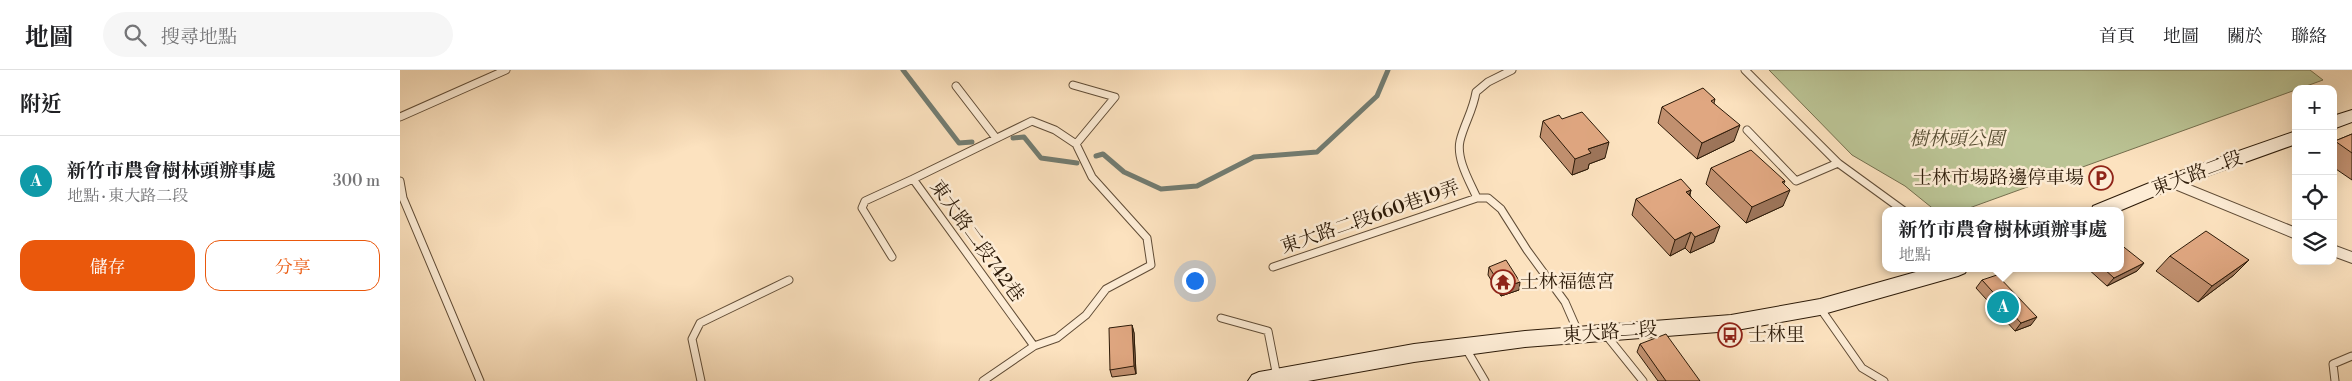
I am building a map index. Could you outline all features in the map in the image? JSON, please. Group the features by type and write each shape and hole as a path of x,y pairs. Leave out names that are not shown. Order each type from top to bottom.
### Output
{"main road":[{"path":"2337,122 2352,116"},
{"name":"東大路二段","path":"2110,207 2170,182 2292,138"},
{"name":"東大路二段","path":"1268,379 1414,353 1465,346 1731,323 1820,308 1944,272"}],"street":[{"path":"2170,182 2292,232"},
{"path":"2337,252 2352,258"}],"lane":[{"path":"400,117 506,70"},
{"path":"1512,70 1488,82 1476,92 1473,110 1460,142 1460,156 1478,198 1488,198 1501,209 1527,250 1565,302 1579,335"},
{"path":"1745,70 1838,163 1898,207"},
{"path":"983,381 1034,346 1057,338 1086,314 1106,289 1151,265 1147,238 1092,177 1076,144 1115,97 1073,85"},
{"path":"956,86 996,138"},
{"name":"東大路二段742巷","path":"1034,346 912,179 1032,121 1055,130 1076,144"},
{"path":"1747,130 1796,181 1838,163"},
{"path":"892,257 862,208 865,200 912,179"},
{"path":"400,181 402,198 480,381"},
{"name":"東大路二段660巷19弄","path":"1273,267 1478,198"},
{"path":"701,381 692,339 700,322 789,280"},
{"path":"1820,308 1862,368 1884,381"},
{"path":"1221,318 1268,331 1268,379"},
{"path":"1604,333 1643,381"},
{"path":"1465,346 1485,381"},
{"path":"2334,381 2333,364 2352,356"}],"green space":[{"name":"樹林頭公園","path":"1769,70 2310,70 2323,80 2309,85 2292,85 2292,91 1972,207 1931,207 1905,186 1852,155"}],"building":[{"path":"1703,88 1715,99 1711,101 1740,125 1702,143 1662,107"},
{"path":"1582,112 1609,142 1588,149 1591,153 1575,159 1543,121 1559,115 1562,119"},
{"path":"2352,134 2352,153 2337,142 2337,140"},
{"path":"1751,150 1785,181 1782,182 1790,190 1752,207 1711,168"},
{"path":"1681,179 1691,190 1686,192 1720,226 1695,237 1691,232 1675,240 1636,199"},
{"path":"2206,231 2249,260 2212,286 2170,256"},
{"path":"2124,247 2144,263 2114,278 2107,272 2124,272"},
{"path":"1506,260 1520,282 1502,288 1489,267"},
{"path":"1997,275 2037,317 2021,323 1982,280"},
{"path":"1132,325 1134,366 1110,370 1109,328"},
{"path":"1666,334 1700,381 1666,381 1640,344"}],"waterway":[{"path":"903,70 959,143 972,142"},
{"path":"1096,156 1103,154 1124,172 1161,189 1197,186 1254,157 1317,152 1377,96 1388,70"},
{"path":"1013,138 1024,137 1041,158 1077,163"}],"place":[{"name":"士林市場路邊停車場","path":"2101,178"},
{"name":"士林福德宮","path":"1503,282"},
{"name":"新竹市農會樹林頭辦事處","path":"2003,307"},
{"name":"士林里","path":"1730,335"}]}
